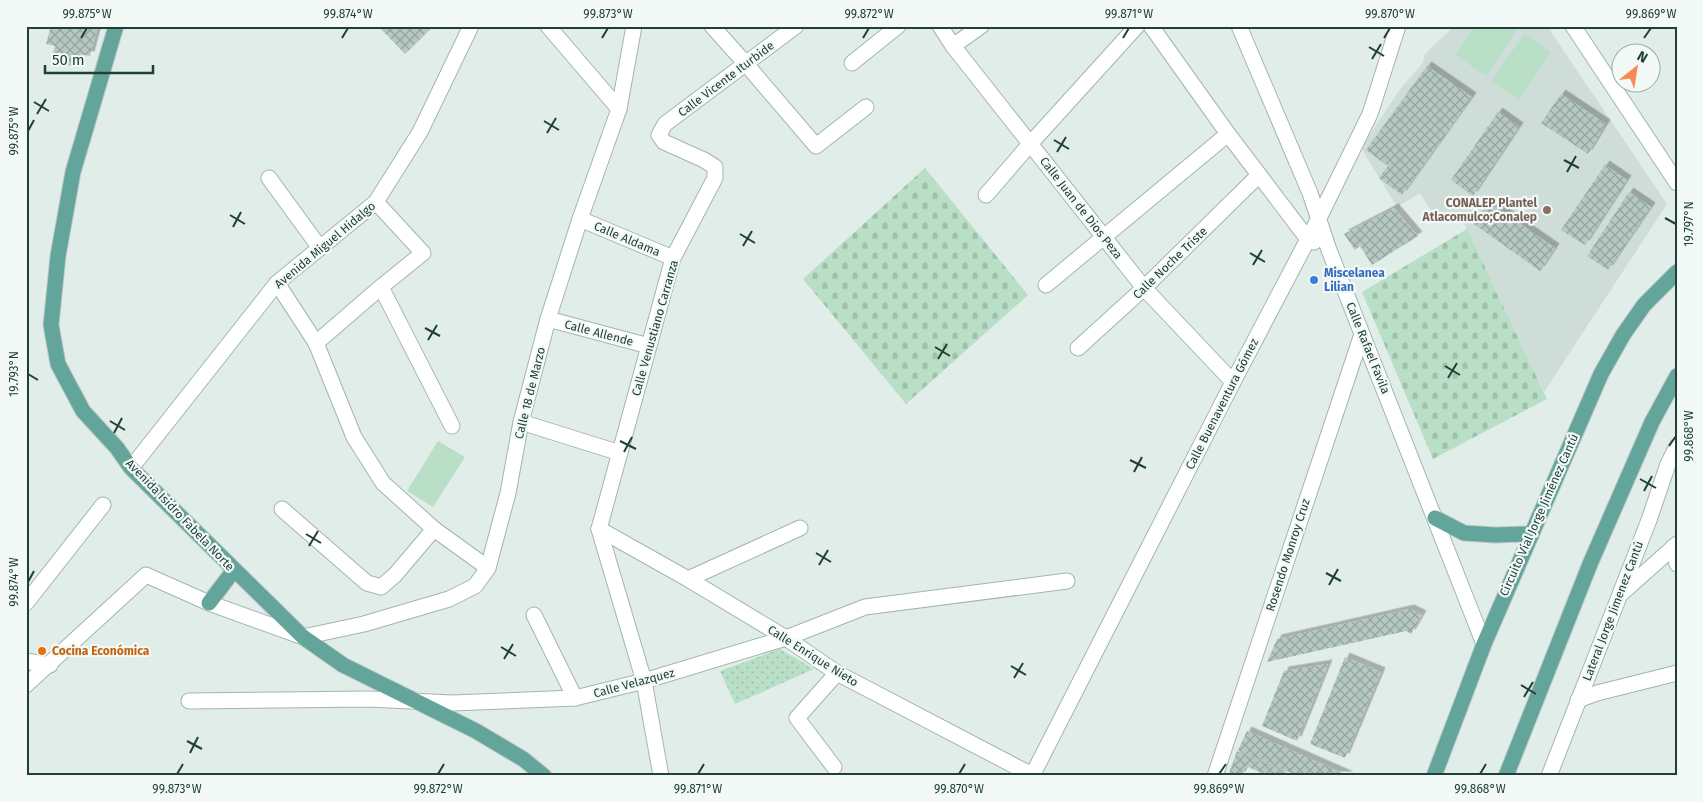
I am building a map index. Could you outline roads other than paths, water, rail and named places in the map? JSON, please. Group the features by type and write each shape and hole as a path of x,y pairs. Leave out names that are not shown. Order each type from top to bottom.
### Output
{"main road":[{"name":"Avenida Isidro Fabela Norte","path":"116,26 73,172 58,256 51,325 58,364 83,411 131,468 303,637 343,665 476,731 523,759 544,776"},
{"name":"Circuito Vial Jorge Jiménez Cantú","path":"1434,776 1484,644 1530,534 1601,374 1623,335 1644,305 1677,272"},
{"path":"1506,776 1590,564 1652,422 1677,376"},
{"path":"1435,518 1464,533 1496,535 1530,534"},
{"path":"209,603 234,570"}],"street":[{"name":"Avenida Miguel Hidalgo","path":"131,468 277,283 376,202 420,132 471,26"},
{"path":"548,26 619,108"},
{"name":"Calle 18 de Marzo","path":"303,637 364,624 449,599 475,586 488,568 508,493 521,422 548,320 580,219 619,108 634,26"},
{"path":"712,26 816,146 866,107"},
{"name":"Calle Vicente Iturbide","path":"659,135 665,124 796,26"},
{"path":"852,63 898,26"},
{"name":"Calle Juan de Dios Peza","path":"940,26 953,46 1144,288 1233,382"},
{"path":"953,46 981,26"},
{"path":"986,195 1137,26"},
{"path":"1151,26 1228,134 1307,238 1328,250"},
{"name":"Calle Rafael Favila","path":"1239,26 1310,193 1328,250 1484,644"},
{"name":"Calle Buenaventura Gómez","path":"1032,775 1307,238 1318,220 1370,114 1398,26"},
{"path":"1573,26 1677,183"},
{"path":"1046,285 1228,134"},
{"name":"Calle Venustiano Carranza","path":"599,529 673,258 715,178 715,167 664,142 659,135"},
{"name":"Calle Noche Triste","path":"1078,348 1144,288 1259,175"},
{"path":"269,178 320,248"},
{"path":"316,343 423,253 376,202"},
{"name":"Calle Aldama","path":"580,219 673,258"},
{"path":"277,283 316,343 354,436 383,484 434,528 488,568"},
{"path":"381,287 452,426"},
{"name":"Calle Allende","path":"548,320 649,346"},
{"name":"Rosendo Monroy Cruz","path":"1215,776 1362,334"},
{"path":"521,422 620,453"},
{"name":"Lateral Jorge Jimenez Cantú","path":"1549,776 1649,520 1668,464 1677,446"},
{"path":"26,603 102,505"},
{"path":"282,509 367,583 381,587 395,574 434,528"},
{"path":"688,579 800,528"},
{"path":"599,529 644,681 660,776"},
{"name":"Calle Enrique Nieto","path":"599,529 688,579 786,638 837,673 1032,775"},
{"path":"1619,596 1675,546"},
{"path":"1675,546 1677,564"},
{"path":"26,685 146,575 209,603 303,637"},
{"name":"Calle Velazquez","path":"189,701 369,700 452,703 575,698 644,681 786,638 865,607 1067,581"},
{"path":"534,615 575,698"},
{"path":"26,661 50,665"},
{"path":"834,767 797,718 837,673"},
{"path":"1578,700 1597,693 1677,673"}],"place":[{"name":"CONALEP Plantel Atlacomulco;Conalep","path":"1547,210"},
{"name":"Miscelanea Lilian","path":"1314,280"},
{"name":"Cocina Económica","path":"42,651"}]}
